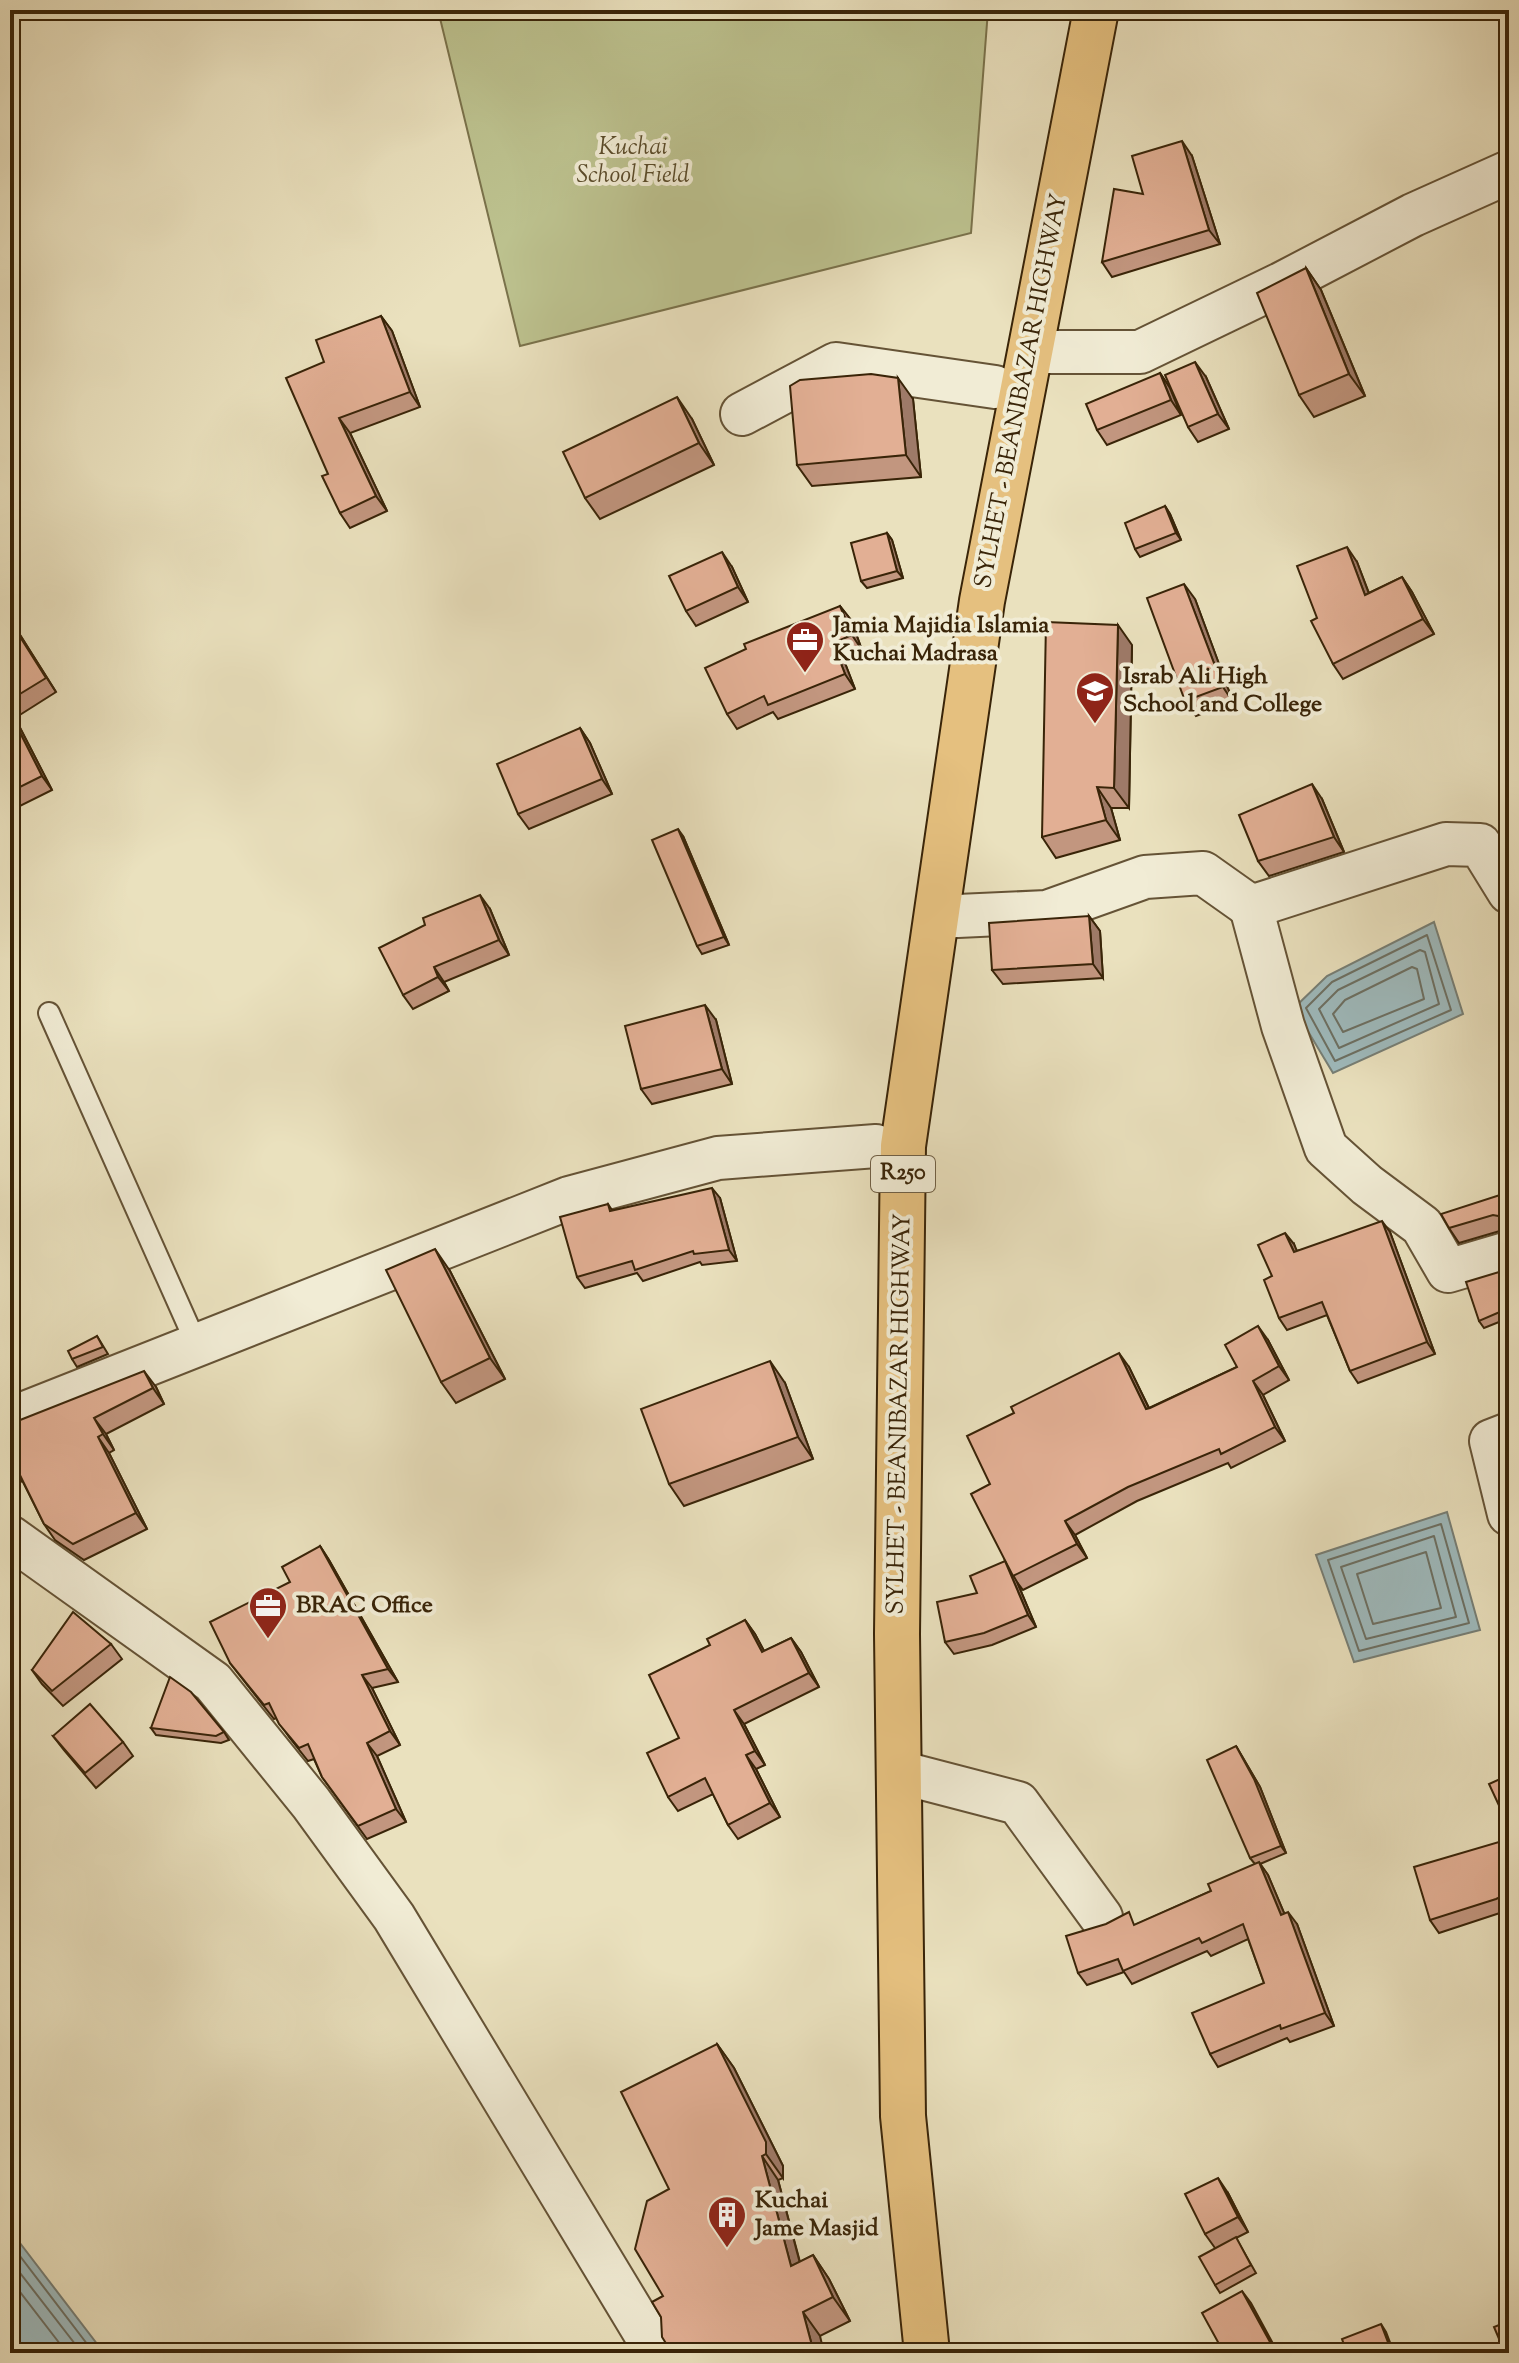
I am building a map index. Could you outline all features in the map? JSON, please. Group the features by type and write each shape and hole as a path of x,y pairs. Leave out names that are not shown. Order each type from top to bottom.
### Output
{"main road":[{"name":"SYLHET - BEANIBAZAR HIGHWAY","path":"897,2353 876,2119 870,1636 876,1146 955,599 1068,10"},
{"name":"SYLHET - BEANIBAZAR HIGHWAY","path":"927,2353 903,2116 899,1772 903,1146 982,601 1096,10"}],"street":[{"path":"1030,352 1140,352 1413,215 1509,172"},
{"path":"742,414 836,364 995,387"},
{"path":"1251,907 1446,844 1480,845 1509,892"},
{"path":"936,917 1047,912 1145,877 1203,873 1251,907 1283,1026 1326,1148 1367,1185 1422,1226 1448,1271 1509,1253"},
{"path":"10,1419 569,1198 718,1158 876,1146"},
{"path":"1509,1434 1491,1441 1509,1514"},
{"path":"10,1537 213,1682 311,1803 394,1917 657,2353"},
{"path":"899,1772 1018,1803 1101,1917"}],"lane":[{"path":"49,1013 196,1343"}],"green space":[{"name":"Kuchai School Field","path":"438,10 988,10 971,233 520,346"}],"water":[{"path":"1434,922 1463,1014 1333,1073 1294,1008 1327,976"},
{"path":"1447,1512 1480,1630 1354,1662 1316,1555"},
{"path":"10,2230 104,2353 10,2353"}],"building":[{"path":"1182,141 1209,230 1102,262 1114,189 1143,194 1132,156"},
{"path":"1306,268 1349,374 1299,395 1257,293"},
{"path":"381,316 410,392 339,418 376,496 340,513 322,476 328,474 286,378 324,362 316,340"},
{"path":"1195,362 1218,414 1188,427 1165,375"},
{"path":"1160,373 1171,400 1097,430 1086,404"},
{"path":"871,374 898,378 906,455 797,465 790,386 800,380"},
{"path":"677,397 699,443 585,498 563,452"},
{"path":"1165,506 1176,533 1135,549 1125,523"},
{"path":"887,533 897,571 861,581 851,543"},
{"path":"1347,547 1365,595 1402,577 1423,619 1333,664 1311,621 1317,618 1297,566"},
{"path":"722,552 738,587 686,611 669,576"},
{"path":"1184,584 1223,687 1185,701 1147,598"},
{"path":"840,606 852,635 833,643 845,674 768,705 764,696 727,714 705,668 746,649 744,644"},
{"path":"10,621 46,678 10,700"},
{"name":"Israb Ali High School and College","path":"1046,622 1118,625 1114,788 1097,787 1106,820 1042,837"},
{"path":"10,713 42,776 10,792"},
{"path":"580,728 602,779 518,814 497,764"},
{"path":"1312,784 1334,837 1258,861 1239,815"},
{"path":"678,829 724,937 697,946 652,840"},
{"path":"480,895 499,940 434,967 438,977 403,995 379,948 425,925 423,918"},
{"path":"1089,916 1093,964 992,970 989,923"},
{"path":"705,1005 722,1069 641,1089 625,1026"},
{"path":"712,1188 729,1250 694,1254 693,1251 635,1270 632,1261 577,1277 560,1217 608,1204 610,1211"},
{"path":"1503,1194 1509,1218 1493,1215 1449,1228 1441,1214"},
{"path":"1382,1221 1427,1342 1350,1371 1322,1302 1279,1318 1264,1280 1272,1276 1258,1245 1285,1233 1294,1252"},
{"path":"435,1249 490,1358 441,1382 386,1270"},
{"path":"1509,1269 1509,1308 1479,1321 1466,1282"},
{"path":"1258,1326 1279,1366 1253,1381 1275,1427 1221,1454 1219,1449 1128,1487 1065,1521 1077,1544 1013,1576 971,1494 990,1484 967,1436 1014,1413 1011,1407 1119,1353 1146,1409 1150,1408 1237,1367 1225,1345"},
{"path":"97,1336 103,1347 72,1359 68,1351"},
{"path":"770,1361 798,1437 669,1484 641,1409"},
{"path":"144,1371 153,1388 94,1418 103,1434 98,1437 136,1513 73,1544 44,1524 13,1461 10,1465 10,1424"},
{"path":"320,1546 388,1669 362,1675 390,1731 367,1743 396,1809 358,1826 322,1777 308,1744 299,1748 279,1724 269,1703 264,1705 230,1663 210,1622 290,1582 282,1567"},
{"path":"1005,1561 1028,1615 984,1633 945,1642 937,1602 977,1593 970,1576"},
{"path":"73,1612 111,1644 52,1691 32,1670"},
{"path":"745,1620 762,1652 791,1638 809,1673 734,1710 755,1751 746,1755 770,1803 728,1825 705,1778 668,1797 647,1753 679,1738 649,1675 710,1645 707,1639"},
{"path":"170,1677 191,1692 224,1732 216,1736 151,1728"},
{"path":"90,1704 123,1742 85,1773 53,1736"},
{"path":"1236,1746 1254,1779 1281,1846 1250,1858 1207,1760"},
{"path":"1509,1775 1509,1827 1489,1784"},
{"path":"1509,1839 1509,1893 1430,1920 1414,1867"},
{"path":"1259,1862 1281,1915 1288,1912 1325,2013 1281,2029 1280,2025 1210,2054 1192,2013 1264,1983 1243,1924 1202,1943 1199,1938 1123,1971 1118,1959 1078,1973 1066,1936 1106,1924 1129,1912 1134,1925 1211,1891 1208,1884"},
{"path":"717,2044 766,2142 766,2154 762,2156 791,2266 813,2255 833,2297 803,2312 814,2353 672,2353 662,2337 661,2317 652,2302 663,2296 635,2249 647,2201 669,2189 621,2092"},
{"path":"1218,2178 1238,2217 1205,2234 1185,2194"},
{"path":"1236,2237 1251,2265 1215,2285 1199,2257"},
{"path":"1242,2291 1276,2353 1224,2353 1202,2313"},
{"path":"1509,2321 1509,2353 1505,2353 1494,2327"},
{"path":"1381,2324 1392,2353 1347,2353 1342,2339"}],"place":[{"name":"Jamia Majidia Islamia Kuchai Madrasa","path":"805,674"},
{"name":"Israb Ali High School and College","path":"1095,725"},
{"name":"BRAC Office","path":"268,1640"},
{"name":"Kuchai Jame Masjid","path":"727,2249"}]}
